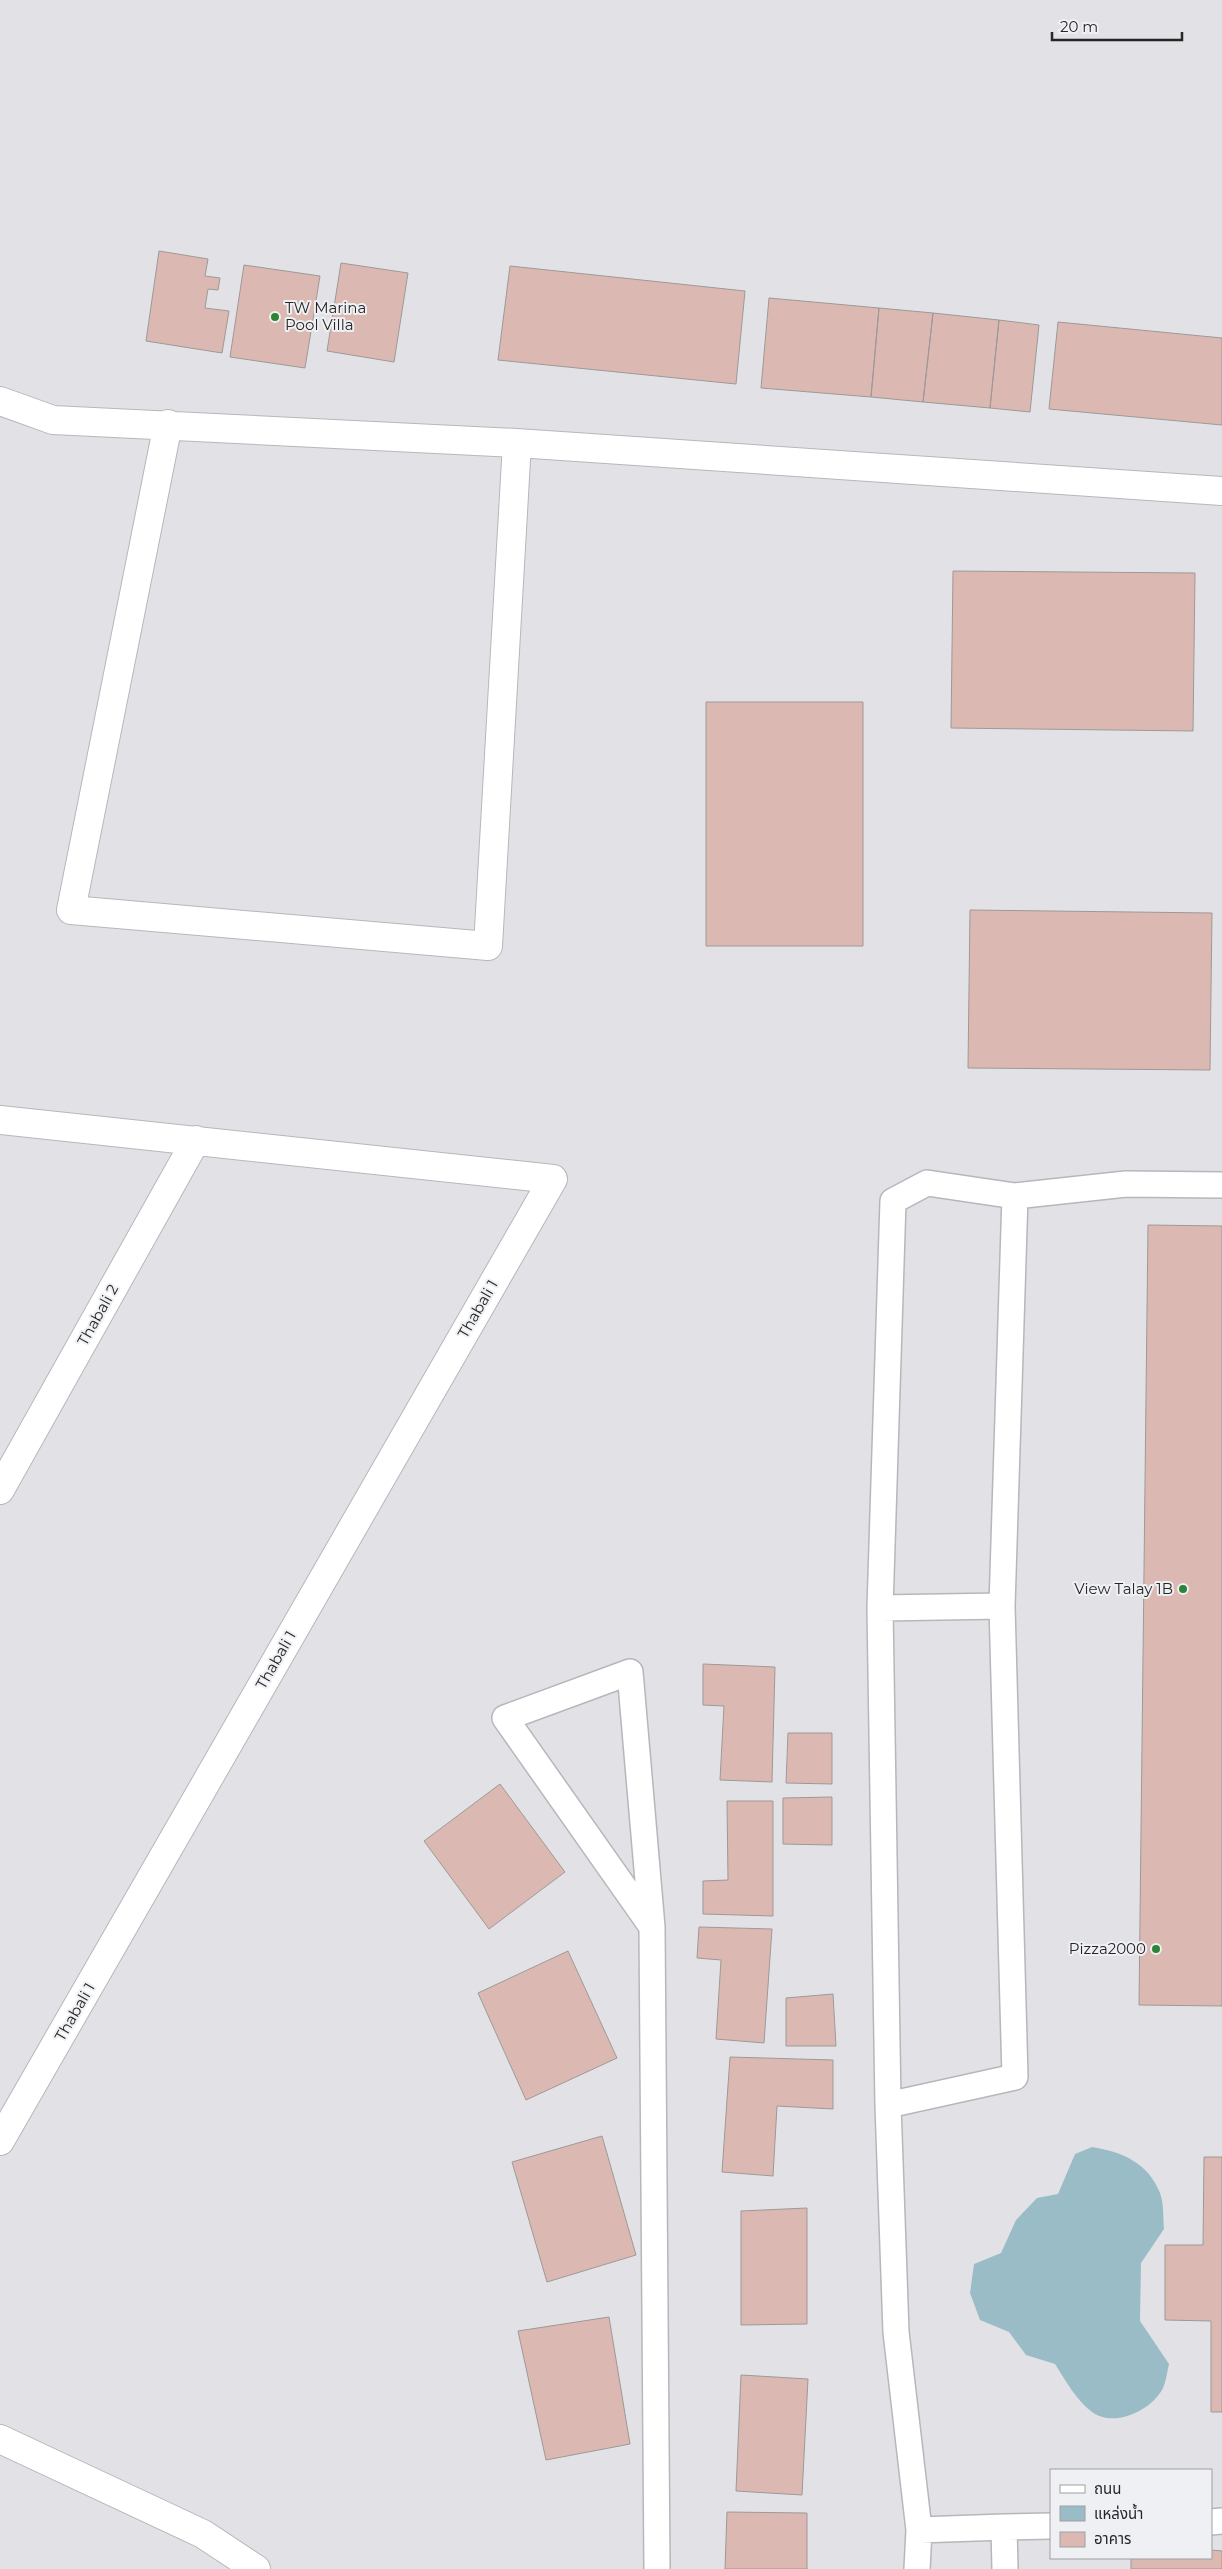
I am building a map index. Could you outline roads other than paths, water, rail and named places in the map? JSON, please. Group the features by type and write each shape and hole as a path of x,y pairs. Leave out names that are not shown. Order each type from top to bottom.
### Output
{"street":[{"path":"0,401 53,420 168,424 517,443 1222,491"},
{"path":"168,424 71,910 488,946 517,443"},
{"path":"0,1120 196,1140"},
{"name":"Thabali 1","path":"0,2142 553,1179 196,1140"},
{"name":"Thabali 2","path":"0,1490 196,1140"},
{"path":"0,2438 203,2534 256,2569"}],"lane":[{"path":"917,2569 919,2530 896,2332 888,2105 880,1608 893,1201 927,1183 1015,1196 1126,1184 1222,1185"},
{"path":"888,2105 1015,2077 1002,1606 1015,1196"},
{"path":"880,1608 1002,1606"},
{"path":"652,1927 505,1718 630,1672 652,1927 657,2569"},
{"path":"919,2530 1050,2526"},
{"path":"1004,2527 1005,2569"}],"water":[{"path":"1092,2147 1124,2156 1141,2167 1155,2183 1163,2206 1164,2229 1141,2263 1140,2321 1169,2364 1162,2390 1156,2398 1149,2405 1121,2418 1101,2417 1092,2412 1076,2396 1055,2364 1026,2355 1009,2332 980,2320 970,2293 974,2264 1001,2253 1016,2220 1037,2198 1058,2194 1075,2154"}],"place":[{"name":"TW Marina Pool Villa","path":"275,317"},
{"name":"View Talay 1B","path":"1183,1589"},
{"name":"Pizza2000","path":"1156,1949"}]}
